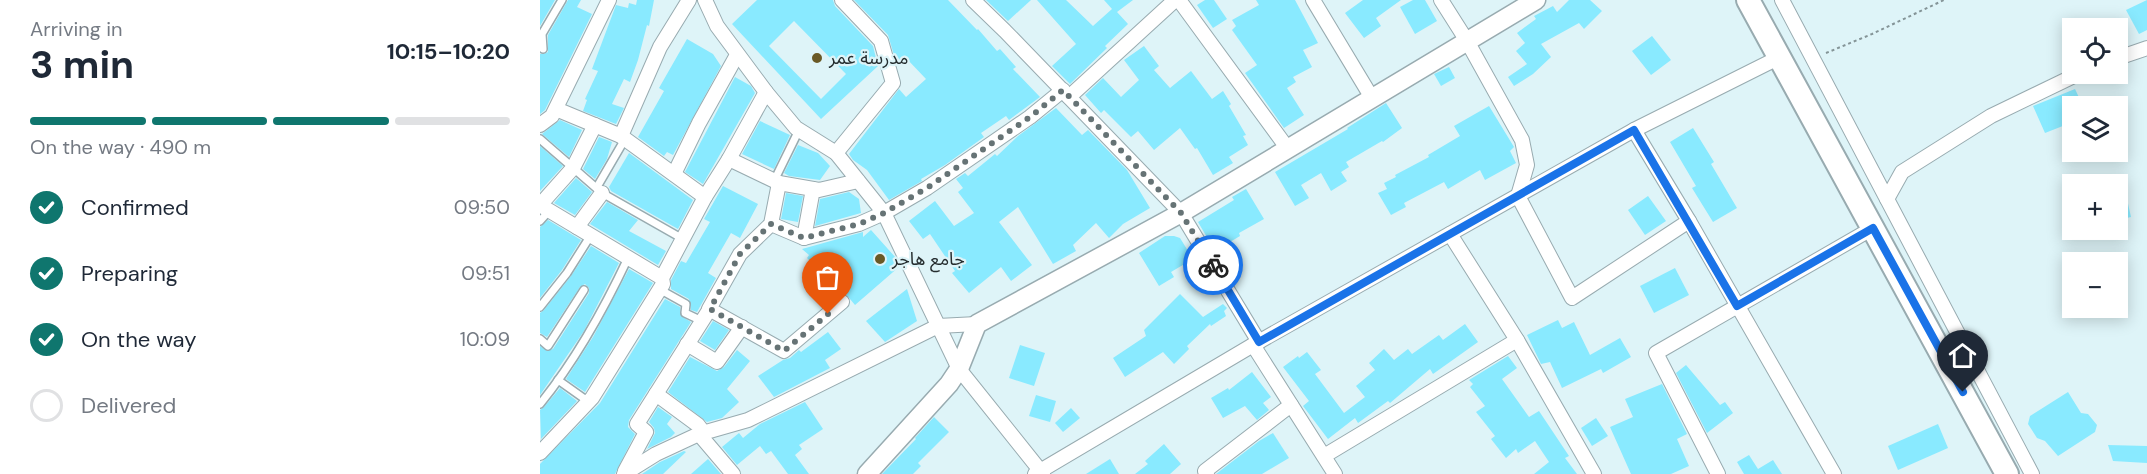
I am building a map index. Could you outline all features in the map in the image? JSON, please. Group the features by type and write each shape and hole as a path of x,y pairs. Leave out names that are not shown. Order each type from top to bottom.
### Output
{"main road":[{"path":"1748,0 2007,474"}],"street":[{"path":"540,125 552,116 556,109 609,0"},
{"path":"623,137 660,47 689,0"},
{"path":"705,0 717,27 766,92 799,130 836,153 884,213 959,369 1039,473 1256,343 1634,130 1780,57"},
{"path":"836,153 893,83 881,41 842,0"},
{"path":"973,0 1181,213 1291,405 1335,474"},
{"path":"771,224 804,238 859,224 884,213 927,188 1066,94 1177,0 1288,149"},
{"path":"1313,0 1372,98"},
{"path":"1442,0 1522,140 1527,165 1518,196 1572,298 1689,221"},
{"path":"624,474 656,454 701,434 748,420 938,326 977,324 1181,213 1536,0"},
{"path":"1782,0 2032,474"},
{"path":"2128,55 2147,48"},
{"path":"674,174 737,55"},
{"path":"1887,199 1902,172 1990,116 2062,82"},
{"path":"540,453 589,402 660,284 705,198 766,92"},
{"path":"556,109 623,137 705,198"},
{"path":"595,125 573,168 542,211 591,235 628,258 660,284"},
{"path":"1634,130 1689,221 1834,474"},
{"path":"729,159 777,182 813,189 819,190 858,181"},
{"path":"624,474 646,432 637,424 711,307 740,254 771,224 777,182"},
{"path":"804,238 813,189"},
{"path":"577,227 600,190"},
{"path":"1718,474 1656,353 1873,228"},
{"path":"1450,234 1517,340 1594,474"},
{"path":"711,307 710,309 784,351 842,302"},
{"path":"867,474 949,384 959,369 977,324"},
{"path":"687,344 717,362 742,327"},
{"path":"1324,456 1517,340"},
{"path":"656,394 698,424 701,434 733,474"},
{"path":"1203,473 1291,405"}],"lane":[{"path":"543,49 542,34 562,0"},
{"path":"777,182 799,130"},
{"path":"600,190 623,137"},
{"path":"540,139 600,190 683,239"},
{"path":"540,307 567,273 591,235"},
{"path":"540,404 606,306 628,258"},
{"path":"660,284 686,304 685,313 702,321"},
{"path":"540,339 548,346 584,290"},
{"path":"558,380 589,402"}],"path":[{"path":"1813,58 1872,34 1944,0"}],"building":[{"path":"540,0 555,0 540,26"},
{"path":"568,0 581,0 577,7 592,14 545,110 540,114 540,54 548,52 548,35"},
{"path":"637,0 654,0 649,26 647,25 630,82 624,79 612,104 624,108 616,124 583,111 587,100 585,99 598,71 592,69 616,5 628,8 629,3 636,5"},
{"path":"757,0 833,0 835,6 873,46 878,66 821,119 732,24","holes":["794,21 846,74 821,99 769,46"]},
{"path":"854,0 948,0 997,51 1000,49 1016,67 1013,69 1040,97 1009,120 1006,116 981,133 984,137 921,179 922,181 889,200 867,170 853,160 849,154 899,89 906,97 926,79 906,58 900,62 894,55 888,35"},
{"path":"986,0 1031,0 1008,21"},
{"path":"1037,0 1066,0 1093,26 1112,9 1104,0 1133,0 1117,12 1128,24 1070,84 1052,66 1076,44"},
{"path":"1205,0 1214,0 1227,19 1213,28 1197,5"},
{"path":"1256,0 1295,0 1318,43 1303,50 1312,67 1293,77 1296,82 1287,88 1304,115 1284,128 1245,73 1257,65 1232,30 1236,26 1232,20 1259,5"},
{"path":"1363,0 1401,0 1376,18 1381,26 1364,38 1345,13"},
{"path":"1413,0 1425,0 1437,21 1415,34 1400,7"},
{"path":"1569,0 1590,0 1602,11 1584,29 1579,23 1541,44 1551,57 1533,74 1514,86 1508,77 1527,64 1516,51 1525,43 1517,33 1536,19 1534,16 1553,6 1557,12"},
{"path":"2147,0 2147,30 2139,34 2126,10"},
{"path":"1652,36 1671,60 1651,75 1632,51"},
{"path":"687,39 713,54 721,66 673,155 667,152 664,156 638,137 664,91 659,88"},
{"path":"1144,46 1159,66 1154,70 1170,88 1191,71 1212,99 1223,91 1246,135 1243,136 1248,145 1229,157 1233,163 1213,175 1197,148 1195,149 1180,128 1154,150 1138,131 1131,137 1104,110 1101,113 1085,95 1103,78 1121,97 1139,80 1124,60"},
{"path":"1449,67 1455,78 1441,86 1434,74"},
{"path":"735,77 751,86 755,93 703,184 685,172"},
{"path":"2075,89 2078,96 2062,96 2062,126 2045,133 2033,106"},
{"path":"1386,103 1402,128 1383,142 1346,162 1349,167 1341,172 1347,181 1331,191 1321,173 1301,185 1309,198 1295,206 1275,172 1348,129"},
{"path":"1489,106 1514,147 1510,151 1516,163 1485,180 1480,170 1448,189 1444,182 1404,203 1406,207 1391,215 1378,193 1387,189 1384,183 1460,136 1454,126"},
{"path":"1056,108 1082,135 1088,130 1127,170 1150,208 1123,224 1109,238 1096,223 1073,245 1076,251 1053,264 1018,207 999,222 1032,265 1011,281 1001,267 969,293 952,273 955,271 930,234 923,239 909,221 935,201 954,226 974,213 958,192 963,188 956,179 965,173 968,176 995,154 997,156 1018,136"},
{"path":"560,120 582,130 569,157 542,134"},
{"path":"760,121 790,135 774,169 742,154"},
{"path":"1693,128 1714,162 1711,164 1737,208 1713,222 1692,188 1696,186 1670,142"},
{"path":"599,137 612,142 607,159 595,179 583,169"},
{"path":"798,145 818,153 830,166 820,180 789,176 784,173"},
{"path":"540,146 563,166 540,191"},
{"path":"629,153 693,200 678,229 611,191 609,187"},
{"path":"576,178 592,192 575,215 554,203"},
{"path":"723,186 758,204 740,238 731,233 708,273 716,278 697,312 691,310 689,299 671,289 671,280 681,261 686,263 710,222 704,219"},
{"path":"1246,189 1264,219 1239,233 1240,236 1215,251 1198,222 1234,200 1232,197"},
{"path":"849,192 859,199 861,213 815,226 820,199"},
{"path":"786,193 803,196 798,222 781,219"},
{"path":"1648,196 1666,221 1645,235 1628,210"},
{"path":"607,202 638,220 629,231 666,251 658,265 590,224"},
{"path":"548,220 581,240 562,270 540,298 540,227"},
{"path":"871,230 896,258 900,266 855,305 840,287 827,300 811,284 823,273 807,258 809,255 802,249 863,232 863,237"},
{"path":"1165,236 1180,238 1193,259 1171,272 1174,277 1159,286 1139,253"},
{"path":"591,246 619,263 584,331 540,395 540,346 547,351 553,349 589,293 589,288 585,284 580,287 547,337 540,333 540,313 571,276"},
{"path":"1675,268 1689,295 1654,313 1640,286"},
{"path":"629,269 653,283 585,392 566,379 593,337"},
{"path":"907,289 917,321 885,342 866,321"},
{"path":"1180,294 1203,317 1223,304 1227,308 1224,311 1226,316 1211,326 1210,324 1187,346 1189,349 1174,364 1163,352 1125,377 1113,358 1146,336 1144,330"},
{"path":"665,299 680,307 681,316 691,322 629,420 628,427 635,434 615,474 540,474 540,464 600,403"},
{"path":"1558,320 1562,328 1574,322 1590,355 1620,338 1631,357 1603,373 1601,369 1562,388 1550,362 1541,364 1527,335"},
{"path":"713,321 729,330 715,350 700,341"},
{"path":"1465,324 1478,342 1433,374 1430,369 1390,403 1388,401 1358,423 1355,418 1328,439 1303,406 1309,401 1283,367 1307,352 1321,370 1315,374 1344,413 1365,397 1356,386 1375,370 1369,363 1384,349 1394,360 1408,349 1412,354 1439,335 1443,340"},
{"path":"828,332 841,349 825,360 830,368 774,397 758,376 790,358 799,350 801,352"},
{"path":"1020,345 1045,353 1034,386 1009,378"},
{"path":"737,350 750,361 727,389 739,402 722,418 707,422 668,392 690,357 717,371 724,367"},
{"path":"1508,356 1517,368 1502,379 1529,417 1539,411 1569,456 1565,458 1577,474 1534,474 1549,462 1535,441 1518,453 1516,449 1506,458 1491,439 1495,436 1476,412 1485,406 1470,387 1473,384 1469,380"},
{"path":"1686,365 1720,405 1725,402 1733,413 1707,433 1676,373"},
{"path":"1252,372 1271,397 1263,403 1269,410 1257,420 1245,406 1223,418 1211,398 1228,388 1229,390"},
{"path":"1662,384 1687,434 1677,439 1689,466 1671,474 1631,474 1610,427 1633,417 1625,399"},
{"path":"560,388 577,401 541,439 540,410"},
{"path":"2068,392 2081,413 2088,414 2097,425 2095,432 2058,456 2045,441 2037,438 2028,424 2030,416"},
{"path":"1036,395 1056,401 1050,422 1029,416"},
{"path":"805,402 823,429 799,445 802,449 795,455 809,474 788,474 771,451 766,454 760,446 737,465 722,447 739,433 743,438 760,424"},
{"path":"658,407 672,417 667,424 675,433 647,449 655,433 649,422"},
{"path":"1071,408 1080,418 1063,432 1055,423"},
{"path":"934,417 949,432 918,463 921,466 913,474 882,474 916,439"},
{"path":"1596,418 1608,436 1592,446 1581,428"},
{"path":"1938,424 1948,448 1898,470 1888,446"},
{"path":"1273,433 1289,458 1262,474 1216,474 1259,441"},
{"path":"1164,444 1181,464 1170,474 1135,474 1148,464 1145,461"},
{"path":"2108,445 2147,446 2147,463 2113,461"},
{"path":"686,452 663,474 642,474 660,462"},
{"path":"1749,455 1758,469 1773,460 1782,474 1744,474 1737,462"},
{"path":"708,459 721,474 691,474"},
{"path":"1110,459 1119,474 1086,474"}],"way so far":[{"path":"828,314 784,351 710,309 740,254 771,224 804,238 859,224 884,213 927,188 1030,117 1063,90 1181,213 1213,265"}],"place":[{"name":"مدرسة عمر","path":"817,58"},
{"name":"جامع هاجر","path":"880,259"}],"route":[{"path":"1213,265 1259,342 1634,130 1737,306 1873,228 1963,392"}]}
